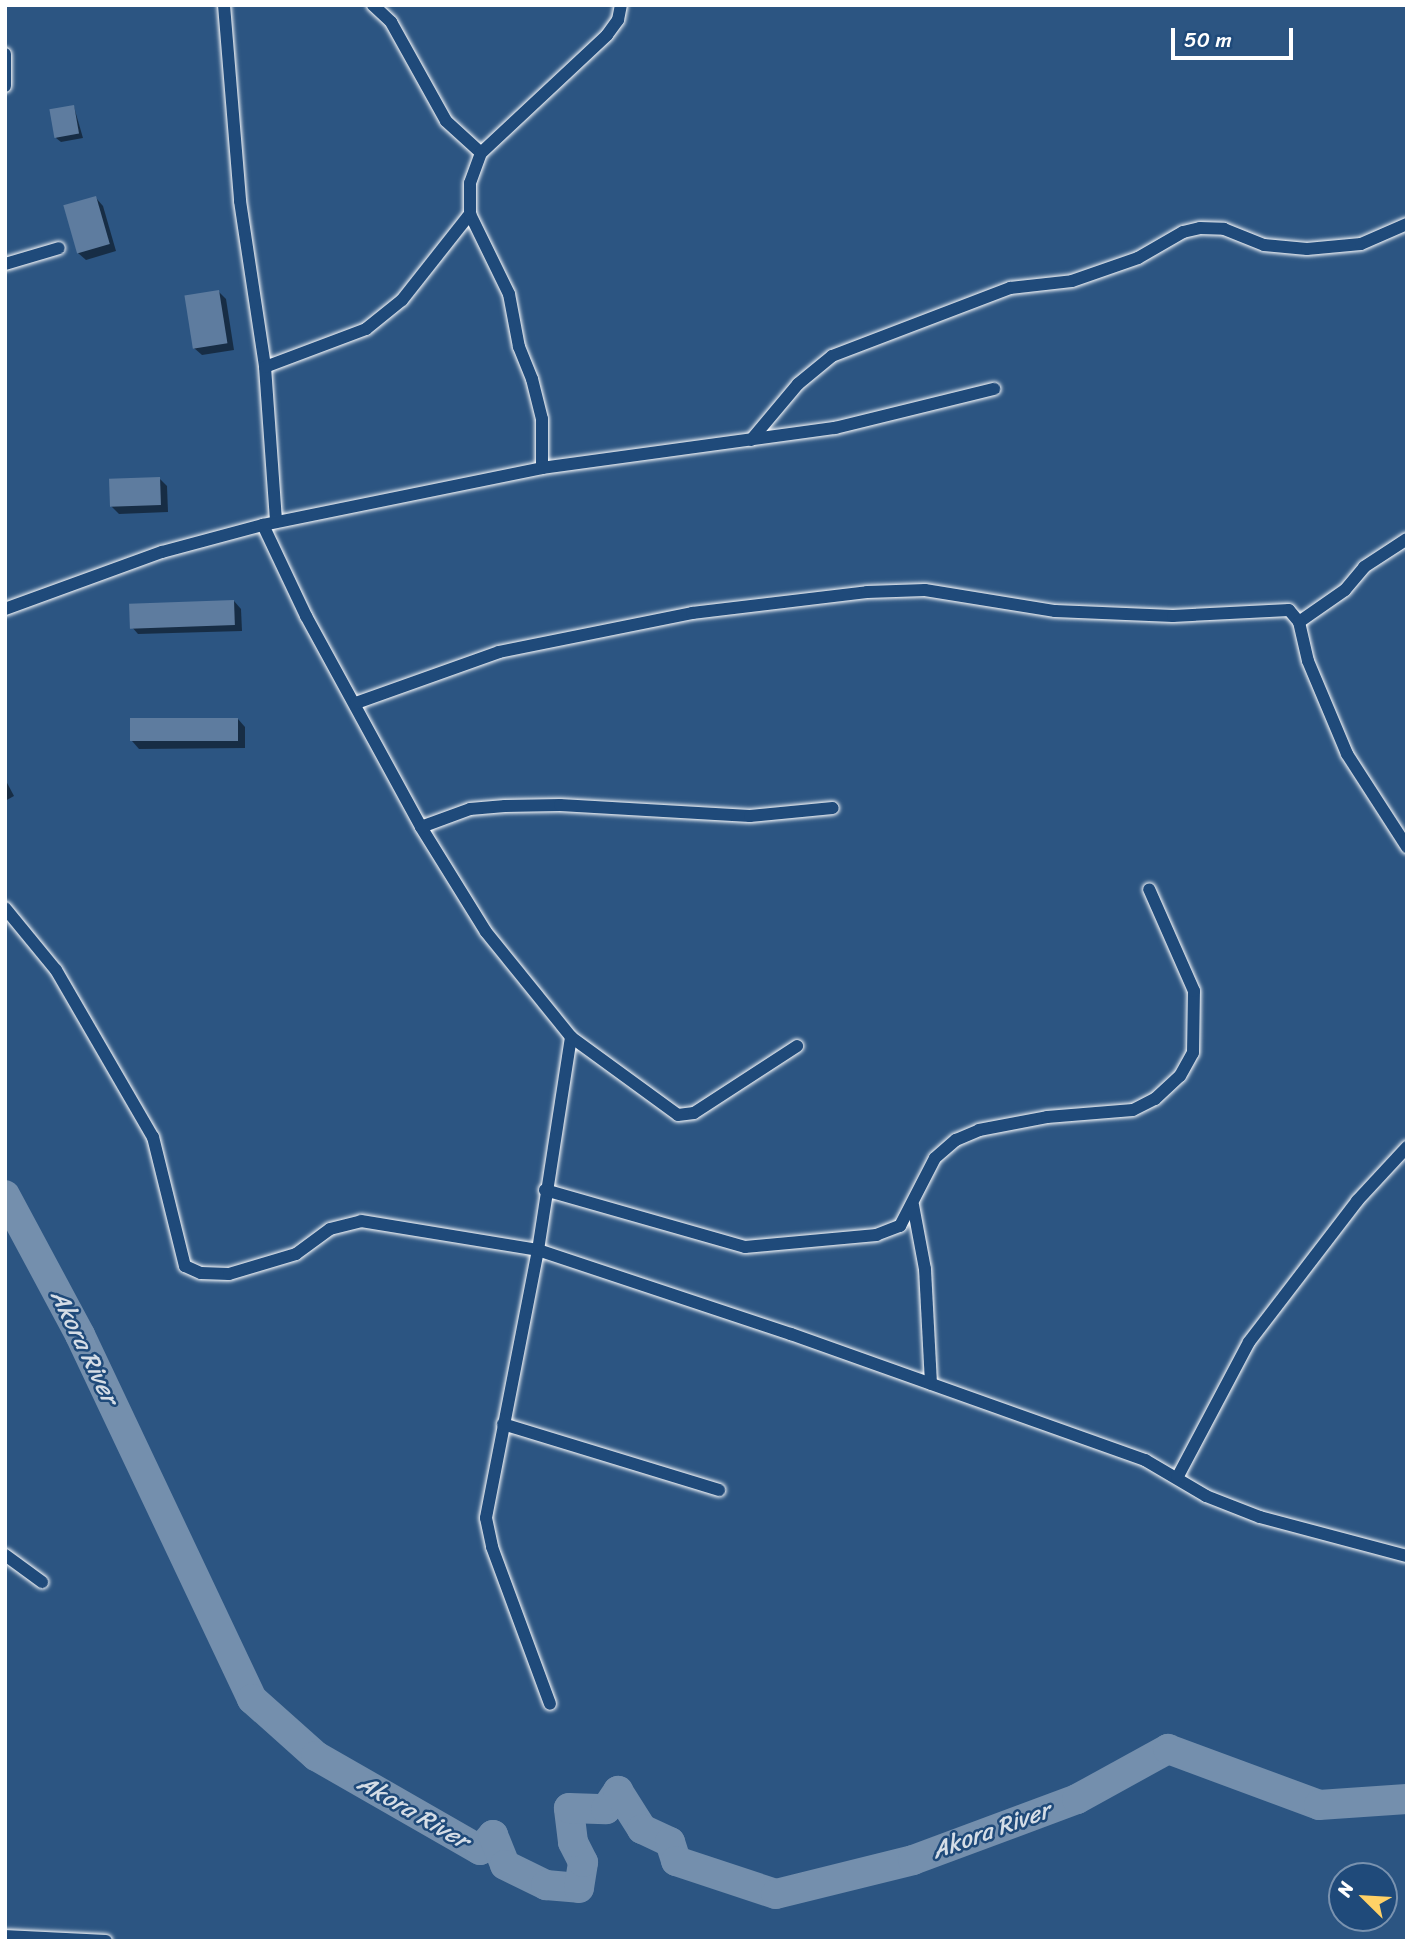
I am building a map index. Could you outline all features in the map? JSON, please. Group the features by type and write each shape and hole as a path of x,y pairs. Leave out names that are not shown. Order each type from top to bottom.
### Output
{"street":[{"path":"224,5 240,201 265,367 276,522"},
{"path":"373,5 397,32 446,121 481,153"},
{"path":"542,468 542,419 509,294 470,214 470,183 481,153 607,35 621,5"},
{"path":"5,54 5,86"},
{"path":"265,367 366,328 402,300 470,214"},
{"path":"751,440 798,384 832,356 1010,288 1072,281 1138,258 1183,232 1200,228 1224,229 1264,245 1307,249 1361,244 1407,224"},
{"path":"5,264 59,248"},
{"path":"5,608 162,552 262,525 542,468 751,440 892,416 993,389"},
{"path":"262,525 306,616 356,703 421,827 486,932 571,1037 678,1115 694,1113 797,1046"},
{"path":"1299,622 1345,590 1364,567 1407,539"},
{"path":"356,703 499,652 692,614 867,592 925,590 1055,611 1173,616 1289,610 1299,622 1308,661 1347,754 1407,848"},
{"path":"421,827 470,809 505,806 560,805 750,816 833,808"},
{"path":"545,1190 745,1247 876,1235 900,1226 935,1158 956,1140 979,1130 1047,1117 1133,1110 1154,1099 1180,1076 1193,1054 1194,991 1149,889"},
{"path":"5,908 56,970 153,1137 185,1266 201,1273 229,1274 296,1254 330,1229 361,1221 538,1250 1145,1460 1206,1496 1260,1517 1407,1556"},
{"path":"550,1704 492,1547 486,1518 538,1250 545,1190 571,1037"},
{"path":"1177,1478 1249,1342 1357,1201 1407,1147"},
{"path":"913,1205 925,1269 931,1384"},
{"path":"503,1424 719,1490"},
{"path":"5,1555 41,1583"},
{"path":"5,1936 106,1941"}],"building":[{"path":"74,105 79,134 54,138 49,109"},
{"path":"96,196 110,244 77,253 63,205"},
{"path":"219,290 227,343 193,349 184,295"},
{"path":"160,477 161,505 110,507 109,479"},
{"path":"234,600 235,625 130,629 129,604"},
{"path":"130,718 238,718 238,741 130,741"}],"waterway":[{"name":"Akora River","path":"5,1195 80,1335 252,1699 316,1756 480,1850 493,1835 505,1865 546,1885 579,1888 583,1862 573,1842 569,1808 606,1809 618,1791 642,1829 670,1842 676,1861 776,1894 913,1860 1077,1799 1168,1749 1319,1805 1407,1799"}]}
